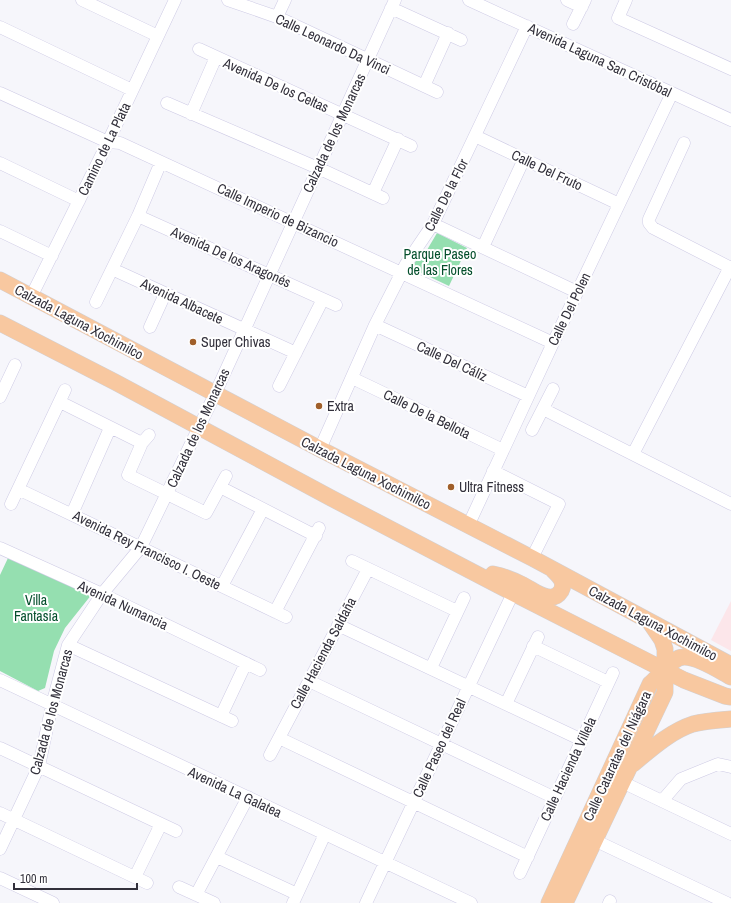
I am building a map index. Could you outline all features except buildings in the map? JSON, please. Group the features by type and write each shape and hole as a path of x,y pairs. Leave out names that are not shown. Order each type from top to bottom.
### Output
{"main road":[{"name":"Calzada Laguna Xochimilco","path":"0,280 320,449 553,569 731,665"},
{"path":"0,323 513,593 696,686 728,697"},
{"path":"474,572 495,574 550,598 556,597 561,592 563,585 562,579 553,569"},
{"path":"648,620 662,640 665,650 665,670"},
{"path":"665,670 676,659 682,657 692,657 731,677"},
{"name":"Calle Cataratas del Niágara","path":"565,903 665,692 665,670"},
{"name":"Calle Cataratas del Niágara","path":"549,903 650,684 665,670"},
{"path":"728,697 722,691 722,687 726,679 731,677"},
{"path":"625,775 652,748 671,735 693,724 731,719"}],"street":[{"path":"82,0 158,36"},
{"name":"Camino de La Plata","path":"31,297 108,142 175,0"},
{"name":"Calle Leonardo Da Vinci","path":"228,0 277,17 436,92"},
{"path":"277,17 285,0"},
{"name":"Avenida Laguna San Cristóbal","path":"469,0 731,120"},
{"path":"567,0 583,3 573,24"},
{"path":"626,0 618,18 731,69"},
{"path":"393,4 461,40"},
{"name":"Calzada de los Monarcas","path":"0,849 39,766 52,704 68,645 102,594 141,547 215,394 393,4"},
{"name":"Calle De la Flor","path":"320,449 375,325 402,272 433,224 526,26"},
{"path":"0,27 132,90"},
{"path":"424,86 448,34"},
{"name":"Avenida De los Celtas","path":"199,49 411,146"},
{"path":"191,114 216,57"},
{"name":"Calle Del Polen","path":"468,526 618,204 672,93"},
{"name":"Calle Imperio de Bizancio","path":"0,94 108,142 120,143 293,221 553,343"},
{"path":"167,103 378,195 398,139"},
{"name":"Calle Del Fruto","path":"475,136 618,204"},
{"path":"633,454 730,268 653,228 649,223 649,219 684,143"},
{"path":"483,247 524,159"},
{"path":"96,302 138,216 162,162"},
{"path":"0,163 79,201"},
{"name":"Avenida De los Aragonés","path":"138,216 336,305"},
{"path":"433,224 577,292"},
{"path":"0,231 52,256"},
{"name":"Avenida Albacete","path":"112,269 296,353"},
{"path":"150,327 165,294"},
{"path":"279,386 323,299"},
{"name":"Calle Del Cáliz","path":"375,325 528,396"},
{"path":"0,397 8,370"},
{"name":"Calle De la Bellota","path":"352,378 503,450"},
{"path":"532,430 553,389"},
{"path":"11,504 65,390"},
{"path":"60,402 110,428 146,439 128,475 206,513 226,476"},
{"path":"543,409 731,504"},
{"path":"72,514 110,428"},
{"path":"493,471 559,504 532,558"},
{"path":"220,487 263,509 222,586"},
{"name":"Avenida Rey Francisco I. Oeste","path":"18,489 281,615 318,532 263,509"},
{"name":"Avenida Numancia","path":"2,553 102,594 260,670"},
{"path":"352,561 458,611"},
{"name":"Calle Hacienda Saldaña","path":"270,755 368,569"},
{"name":"Calle Paseo del Real","path":"366,903 413,801 513,593"},
{"path":"431,668 464,598"},
{"path":"338,625 582,740"},
{"name":"Calle Hacienda Villela","path":"506,704 535,641 610,677 520,873"},
{"path":"68,645 232,721"},
{"path":"221,716 246,663"},
{"name":"Avenida La Galatea","path":"0,680 471,903"},
{"path":"308,681 555,798"},
{"path":"279,738 528,857"},
{"path":"0,748 176,831"},
{"path":"662,801 681,779 718,764 731,767"},
{"path":"625,775 662,801 731,834"},
{"path":"196,895 248,797"},
{"path":"0,813 147,883"},
{"path":"135,877 161,824"},
{"path":"217,857 295,899 325,834"},
{"path":"594,840 727,903 731,896"},
{"path":"0,878 53,903"},
{"path":"179,887 214,903"}],"shaded area":[{"path":"731,601 731,651 711,640"}],"green space":[{"name":"Parque Paseo de las Flores","path":"437,233 467,248 449,286 411,268 427,250"},
{"name":"Villa Fantasía","path":"8,558 92,594 65,628 54,651 45,688 38,691 0,671 0,575"}],"place":[{"name":"Super Chivas","path":"193,342"},
{"name":"Extra","path":"319,406"},
{"name":"Ultra Fitness","path":"451,487"}]}
